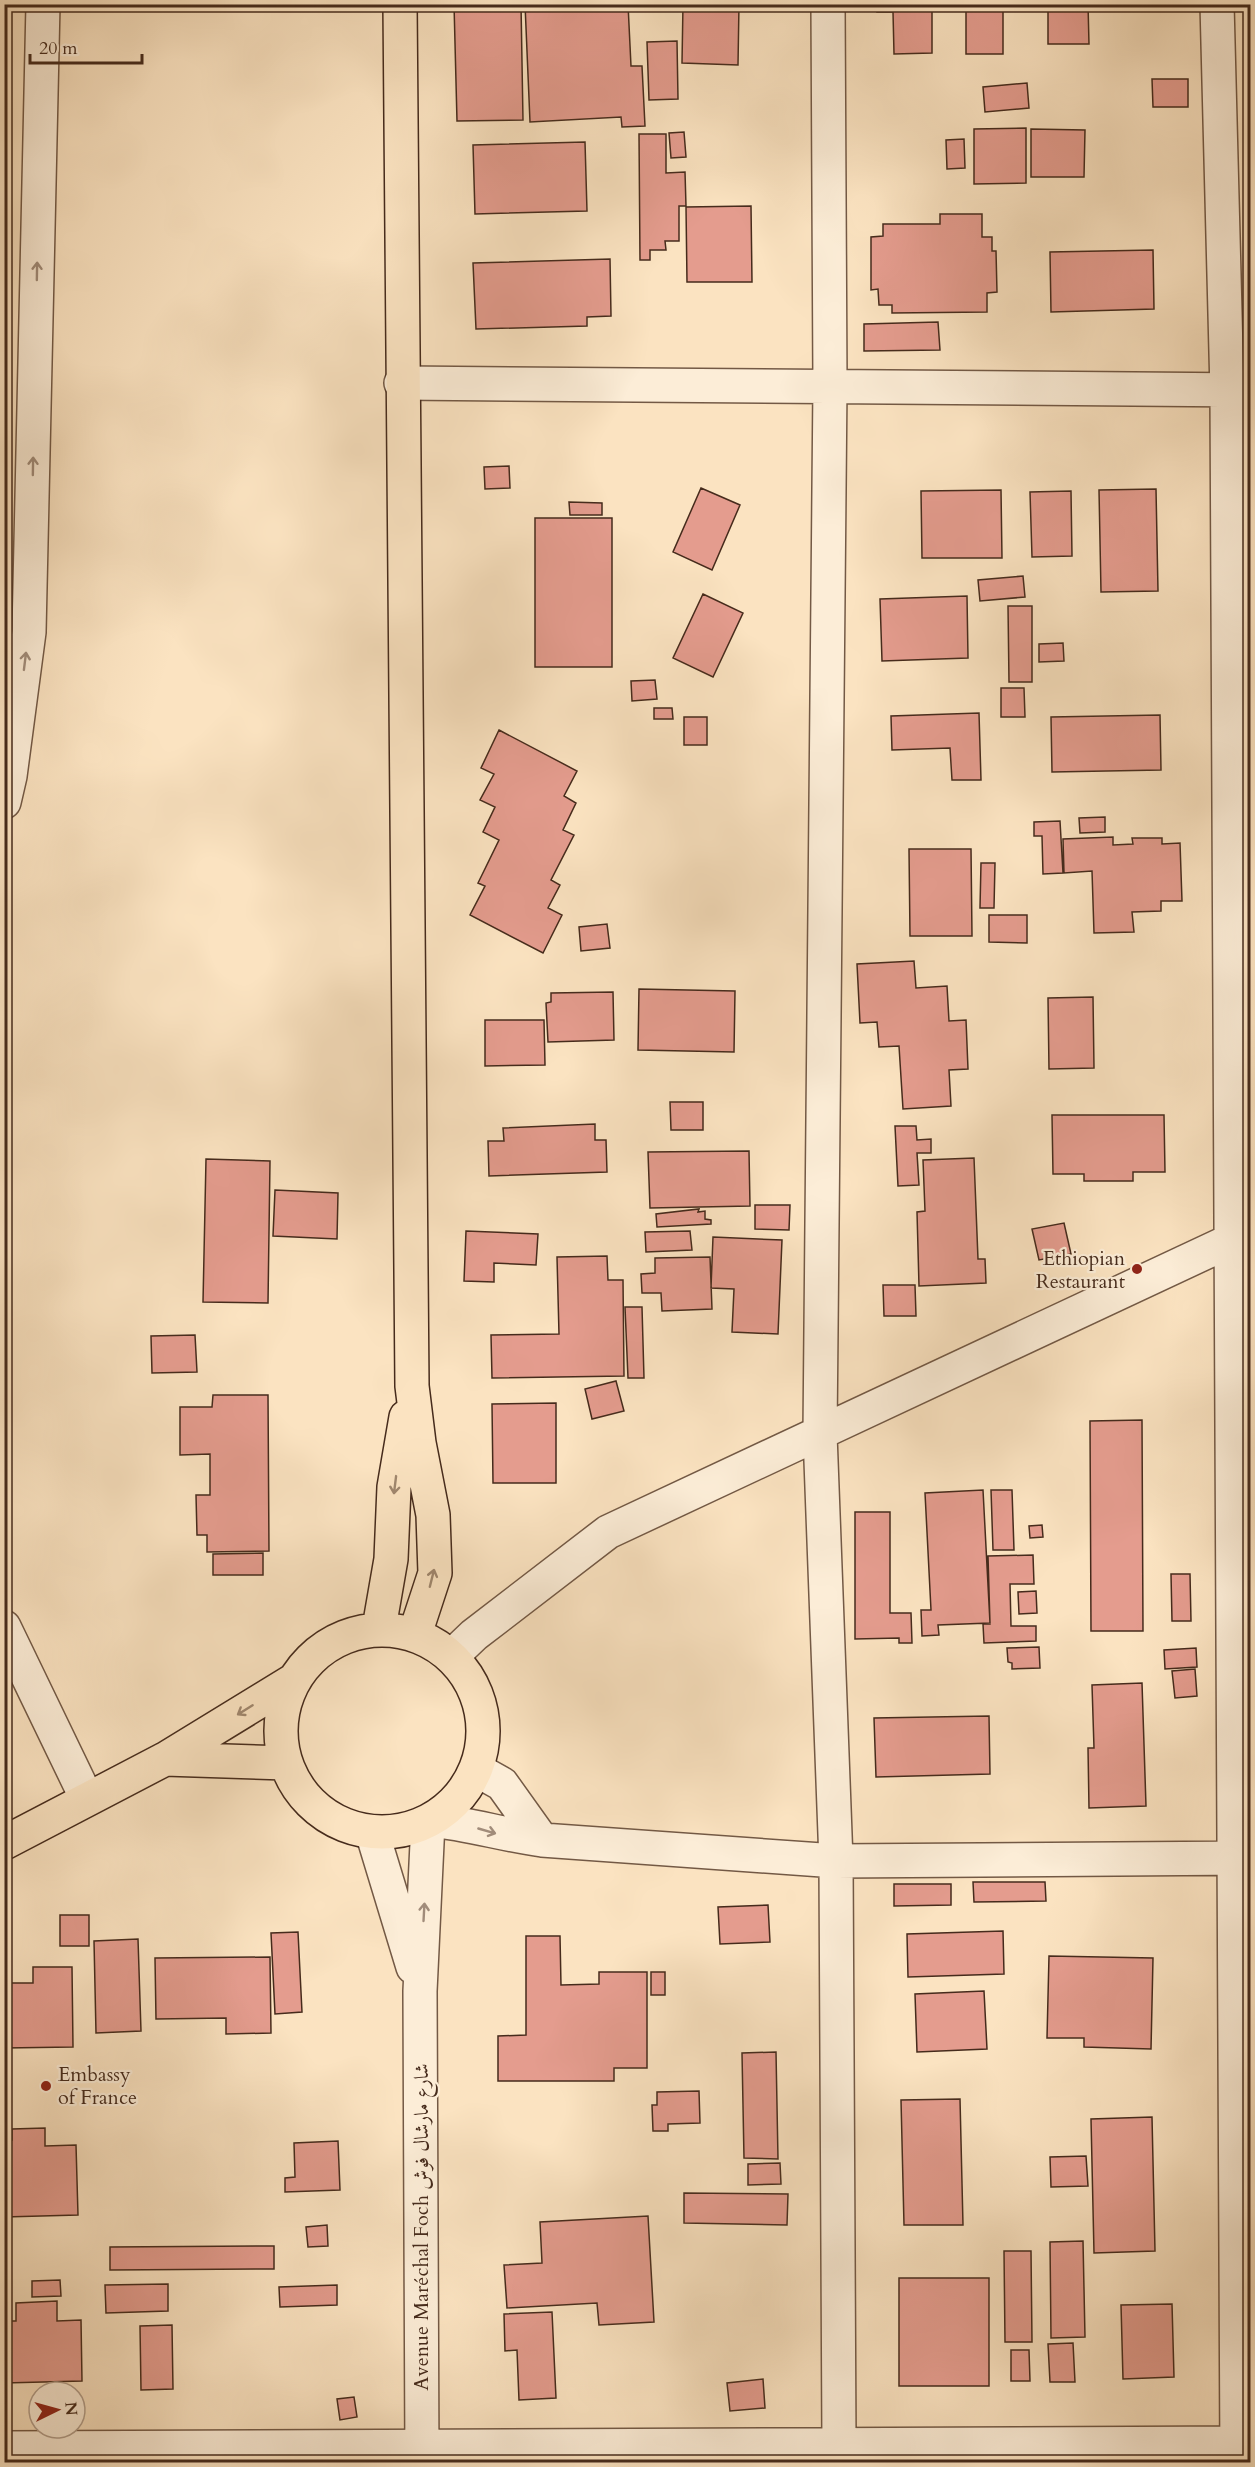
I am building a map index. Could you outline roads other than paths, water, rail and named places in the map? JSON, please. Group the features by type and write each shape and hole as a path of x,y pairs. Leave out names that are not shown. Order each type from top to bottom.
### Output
{"main road":[{"path":"400,4 401,383 412,1386 419,1443 433,1515 435,1573 415,1634"},
{"path":"379,1628 390,1559 394,1486 412,1386"},
{"path":"379,1628 415,1634 434,1643 452,1656 471,1680 482,1709 483,1740 477,1770 459,1799 430,1821 400,1831 372,1832 344,1826 319,1810 299,1789 286,1763 281,1735 284,1707 294,1680 310,1659 330,1643 354,1632 379,1628"},
{"path":"4,1843 165,1759 294,1680"},
{"path":"165,1759 286,1763"}],"street":[{"path":"4,802 10,776 29,632 43,4"},
{"path":"828,4 830,385 820,1434 836,1861 839,2445"},
{"path":"4,2448 422,2454 839,2445 1242,2450 1243,1858 1239,390 1218,4"},
{"path":"401,383 1239,390"},
{"path":"452,1656 474,1635 608,1532 1241,1235"},
{"path":"4,1627 87,1799"},
{"path":"477,1770 502,1784 542,1840"},
{"path":"420,1991 430,1821 461,1823 495,1833 542,1840 836,1861 1243,1858"},
{"path":"372,1832 420,1991"},
{"name":"Avenue Maréchal Foch شارع مارشال فوش","path":"420,1991 422,2454"}],"place":[{"name":"Ethiopian Restaurant","path":"1137,1269"},
{"name":"Embassy of France","path":"46,2086"}]}
